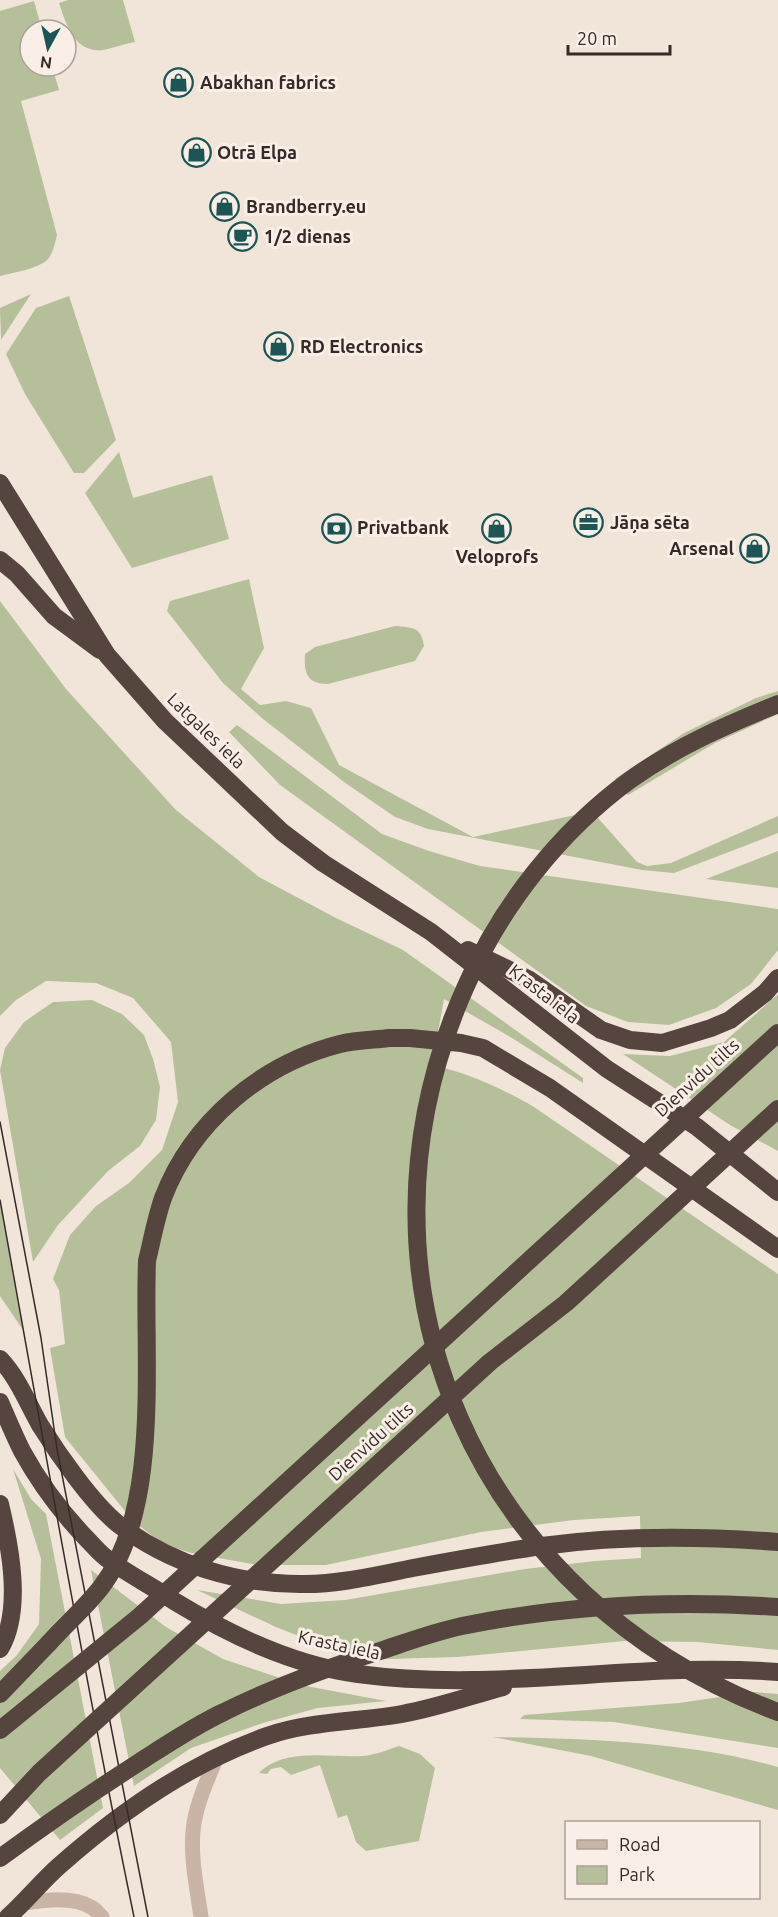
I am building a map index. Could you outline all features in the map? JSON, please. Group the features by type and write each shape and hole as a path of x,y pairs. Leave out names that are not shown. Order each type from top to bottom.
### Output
{"highway":[{"name":"Latgales iela","path":"0,483 107,655 165,721 282,832"},
{"name":"Latgales iela","path":"0,560 17,574 54,616 107,655"},
{"path":"778,704 727,724 673,752 628,782 579,824 538,869 497,924 457,1004 439,1055 425,1111 417,1174 417,1229 425,1309 442,1372 463,1427 485,1469 515,1516 566,1577 598,1608 634,1636 667,1659 707,1682 778,1712"},
{"name":"Krasta iela","path":"282,832 323,863 431,932 608,1069 697,1126 778,1192"},
{"path":"431,932 528,979 601,1030 630,1040 662,1043 711,1028 730,1020 765,993 778,978"},
{"name":"Dienvidu tilts","path":"0,1730 140,1616 778,1033"},
{"path":"0,1694 102,1586 122,1550 134,1516 143,1472 147,1260 164,1197 182,1160 212,1120 236,1095 279,1068 313,1052 342,1044 390,1038 461,1043 483,1048 550,1088 778,1249"},
{"name":"Dienvidu tilts","path":"0,1815 39,1773 490,1362 567,1303 778,1109"},
{"path":"0,1359 11,1370 40,1425 86,1491 118,1524 166,1555 220,1575 259,1582 306,1584 354,1580 544,1546 641,1537 705,1537 778,1542"},
{"name":"Krasta iela","path":"0,1402 22,1452 71,1523 107,1559 216,1626 302,1661 357,1674 438,1681 737,1669 778,1672"},
{"path":"0,1504 8,1536 13,1597 8,1635 0,1649"},
{"path":"0,1858 71,1806 168,1743 222,1712 298,1680 402,1643 461,1626 584,1609 651,1604 778,1607"},
{"path":"8,1917 49,1875 114,1820 176,1779 218,1757 269,1736 334,1722 403,1714 531,1679"}],"street":[{"path":"201,1917 192,1855 194,1824 202,1792 218,1757"},
{"path":"24,1903 52,1900 75,1902 92,1907 102,1917"}],"green space":[{"path":"68,0 123,0 135,42 103,50 85,47 78,42 78,18 64,18 59,3"},
{"path":"34,1 39,18 18,18 18,78 56,78 59,90 21,101 57,235 52,252 42,264 0,276 0,11"},
{"path":"31,294 1,340 0,308"},
{"path":"69,296 116,440 84,473 74,473 25,394 6,354 36,308"},
{"path":"119,452 133,498 212,475 229,539 132,568 85,493"},
{"path":"249,579 264,648 241,689 260,705 286,701 311,708 339,765 473,837 580,814 598,818 637,862 647,866 671,863 778,816 778,833 674,873 642,870 428,829 395,817 344,782 263,719 223,683 167,611 170,601"},
{"path":"0,601 66,689 176,810 259,877 403,950 583,1078 583,1083 444,999 432,1065 484,1082 534,1107 778,1274 778,1650 697,1642 625,1641 457,1657 389,1659 342,1653 276,1627 197,1590 281,1604 345,1600 525,1569 641,1558 640,1516 574,1520 481,1532 326,1565 258,1565 191,1553 163,1544 133,1521 65,1437 50,1348 65,1344 59,1290 53,1279 70,1235 96,1206 129,1183 162,1150 178,1102 171,1042 133,998 96,983 46,981 16,1000 0,1016"},
{"path":"395,626 415,629 421,635 424,646 415,661 328,684 315,682 308,676 305,654 315,647"},
{"path":"778,691 778,714 715,743 628,795 615,779 684,733 756,698"},
{"path":"237,725 382,834 480,866 778,909 778,950 751,984 716,1008 669,1025 628,1022 586,1006 280,785 229,732"},
{"path":"778,851 778,888 706,879"},
{"path":"778,994 778,1151 730,1125 623,1054 670,1056 724,1042"},
{"path":"92,1000 122,1014 144,1035 160,1087 156,1120 140,1146 108,1171 58,1225 33,1262 0,1070 5,1048 24,1022 53,1002"},
{"path":"0,1203 20,1315 23,1330 0,1296"},
{"path":"13,1469 31,1499 46,1514 103,1808 60,1840 0,1768 0,1671 17,1655 39,1624 41,1559"},
{"path":"91,1570 166,1627 223,1659 301,1685 386,1701 318,1708 263,1723 191,1748 134,1786"},
{"path":"754,1692 778,1694 778,1748 614,1722 520,1719 524,1715 679,1703"},
{"path":"493,1737 637,1743 743,1758 778,1767 778,1810 591,1756"},
{"path":"399,1746 420,1754 435,1768 419,1841 366,1851 356,1842 347,1815 338,1818 320,1765 291,1775 281,1767 271,1769 267,1774 259,1773 270,1765 295,1757 363,1756"}],"tram line":[{"path":"0,1122 41,1338 57,1449 148,1917"},
{"path":"0,1200 81,1649 134,1917"}],"place":[{"name":"Abakhan fabrics","path":"179,83"},
{"name":"Otrā Elpa","path":"196,153"},
{"name":"Brandberry.eu","path":"225,207"},
{"name":"1/2 dienas","path":"243,237"},
{"name":"RD Electronics","path":"279,347"},
{"name":"Jāņa sēta","path":"589,523"},
{"name":"Privatbank","path":"336,528"},
{"name":"Veloprofs","path":"497,528"},
{"name":"Arsenal","path":"755,549"}]}
